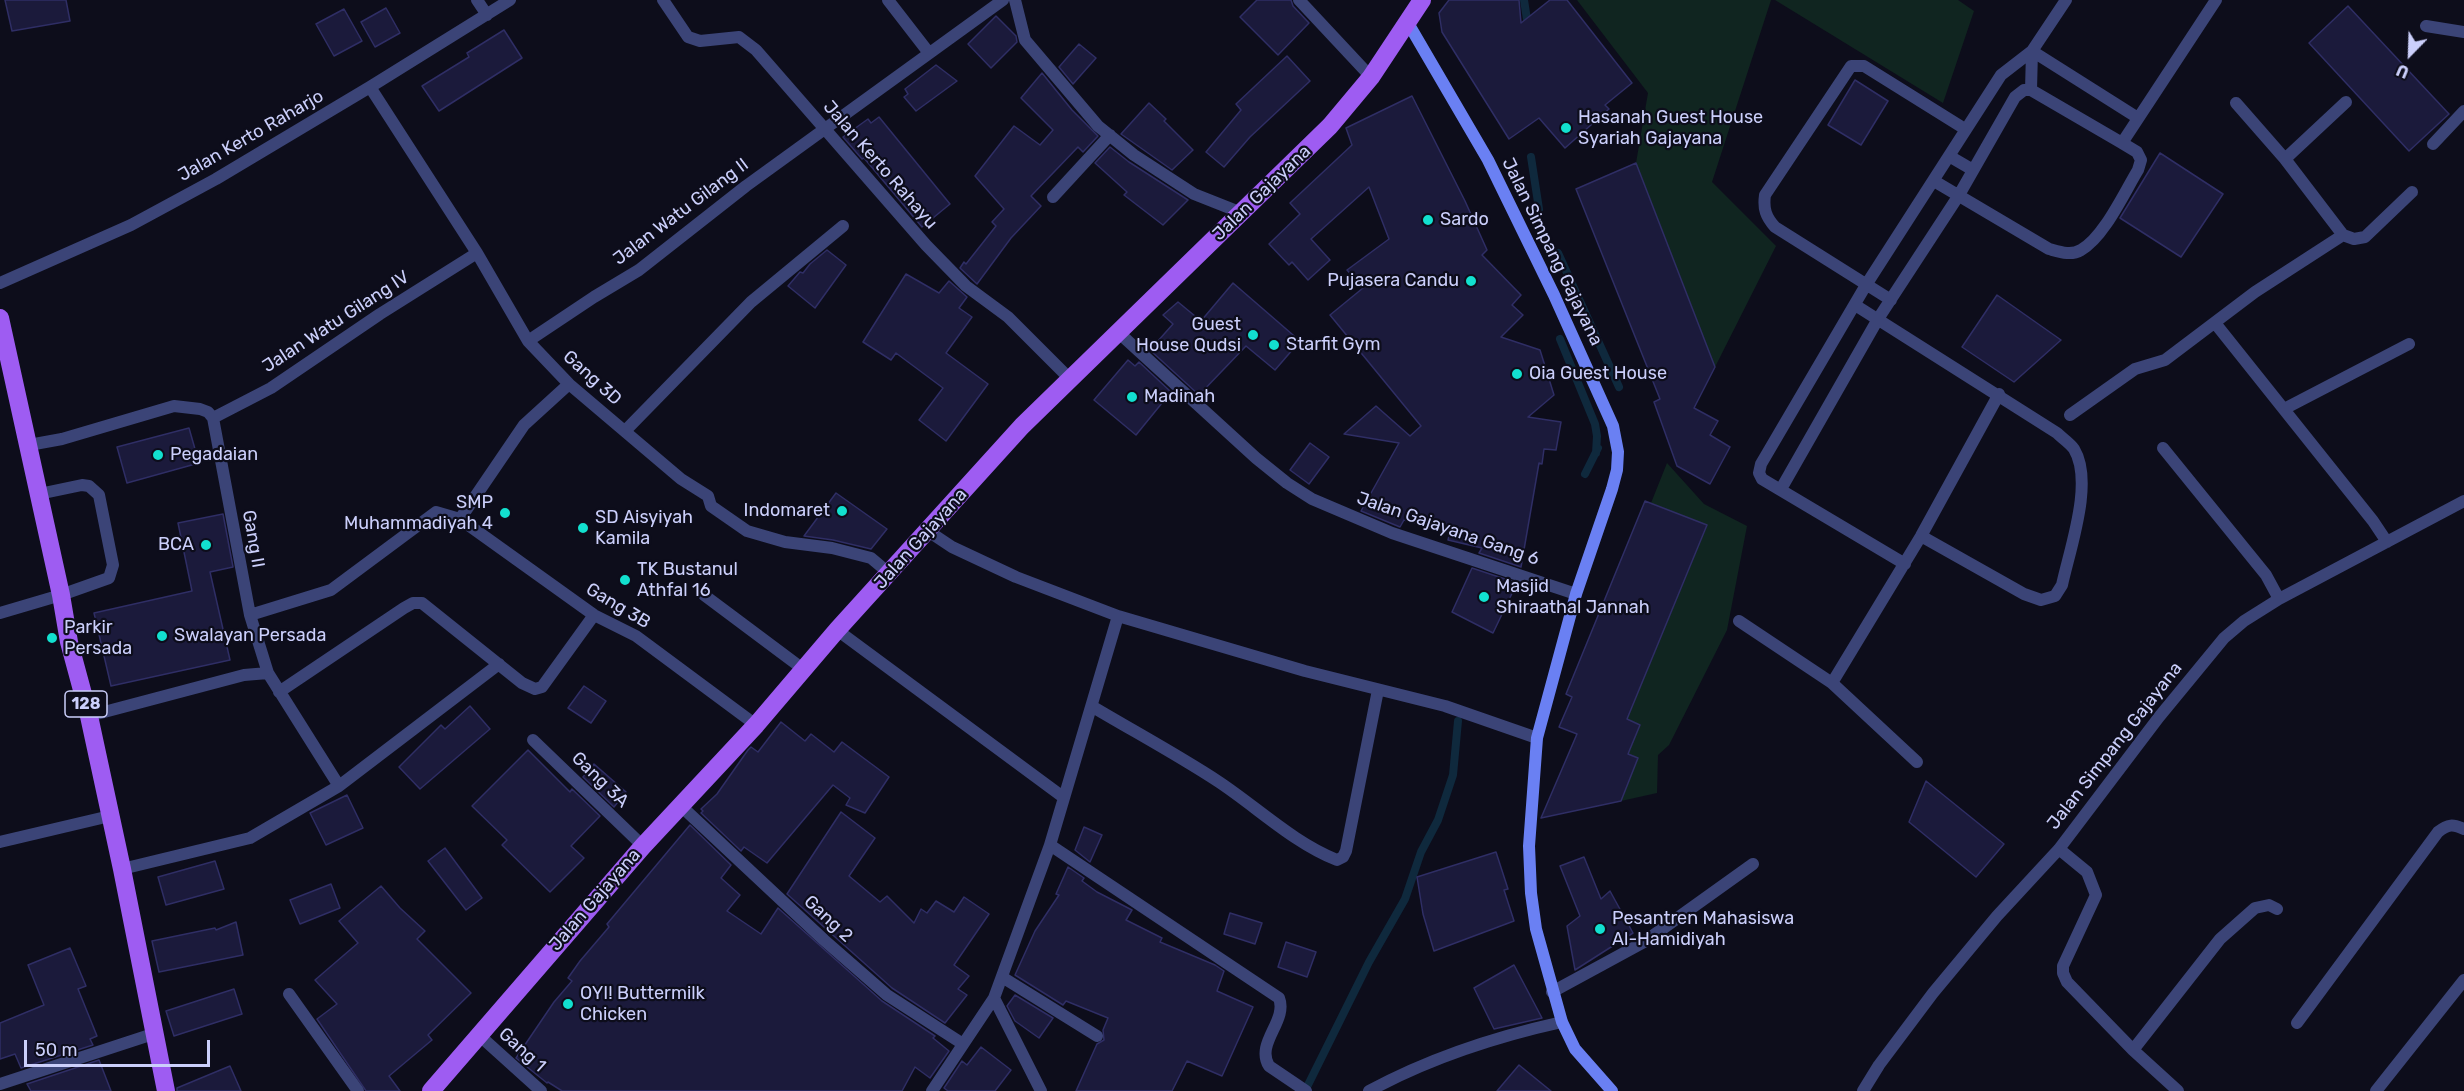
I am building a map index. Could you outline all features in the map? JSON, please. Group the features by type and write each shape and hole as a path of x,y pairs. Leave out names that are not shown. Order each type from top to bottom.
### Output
{"main road":[{"name":"Jalan Gajayana","path":"431,1091 643,846 756,725 837,630 891,574 1022,426 1330,126 1371,77 1422,0"},
{"name":"Jalan Simpang Gajayana","path":"1408,23 1488,160 1554,295 1613,426 1618,452 1617,470 1576,594 1537,738 1529,846 1531,893 1536,929 1562,1022 1575,1049 1612,1091"},
{"name":"128","path":"0,318 61,595 69,642 89,716 122,869 166,1091"}],"street":[{"path":"477,0 487,15"},
{"name":"Jalan Kerto Raharjo","path":"0,283 131,225 225,174 510,0"},
{"name":"Jalan Kerto Rahayu","path":"663,0 688,37 700,41 735,37 744,40 934,254 966,286 1008,317 1070,379"},
{"path":"888,0 929,53"},
{"name":"Jalan Watu Gilang II","path":"528,341 639,270 824,128 1003,0"},
{"path":"1015,0 1025,40 1098,126 1134,155 1194,194 1242,213"},
{"path":"1299,0 1371,77"},
{"path":"1905,564 1762,479 1759,473 1761,464 1866,285 1934,182 1965,129 2001,75 2032,51 2066,0"},
{"path":"2122,142 2216,0"},
{"path":"2426,26 2464,32"},
{"path":"2031,90 2032,51"},
{"path":"2032,51 2138,118"},
{"path":"1891,300 1775,227 1767,217 1764,205 1765,195 1851,66 1864,66 1965,129"},
{"name":"Gang 3D","path":"370,87 477,253 528,341 569,384 681,479 708,496 711,506 747,531 785,542 832,548 871,558 891,574"},
{"path":"1781,489 1878,319 1959,195 2016,97 2024,90 2031,90 2122,142 2137,152 2141,160 2138,170 2096,239 2080,251 2065,253 2049,249 1959,195 1934,182"},
{"path":"2285,159 2346,102"},
{"path":"2236,103 2285,159 2343,235 2354,240 2365,237 2412,192"},
{"path":"2433,144 2464,111"},
{"path":"1053,197 1110,135"},
{"path":"1949,156 1973,170"},
{"path":"625,431 750,302 843,226"},
{"path":"2070,415 2135,369 2165,360 2255,292 2343,235"},
{"name":"Jalan Watu Gilang IV","path":"213,418 271,387 477,253"},
{"path":"1856,304 2057,433 2073,448 2081,467 2083,490 2062,585 2055,596 2041,600 2024,594 1921,536"},
{"path":"2215,323 2373,521 2387,542"},
{"name":"Jalan Gajayana Gang 6","path":"1118,332 1256,458 1287,483 1312,499 1392,533 1576,594"},
{"path":"2284,410 2409,344"},
{"path":"250,615 331,590 435,513 460,519 524,425 569,384"},
{"path":"1832,683 1905,564 1998,394"},
{"path":"29,445 62,439 174,406 200,409 208,412 213,418"},
{"name":"Gang II","path":"213,418 250,615 268,673 339,786"},
{"path":"2163,448 2265,575 2279,599"},
{"path":"0,613 109,578 112,572 113,566 99,495 89,486 82,485 39,494"},
{"name":"Jalan Simpang Gajayana","path":"1863,1091 1879,1065 1933,993 1997,916 2059,849 2206,658 2244,621 2279,599 2464,501"},
{"name":"Gang 3B","path":"460,519 594,615 636,636 756,725"},
{"path":"928,531 952,547 1016,578 1118,616 1378,690 1445,706 1537,738"},
{"path":"704,596 803,669"},
{"path":"279,692 413,603 422,603 529,687 542,687 594,615"},
{"path":"932,1091 994,998 1050,845 1118,616"},
{"path":"1739,621 1832,683 1917,762"},
{"path":"837,630 1063,797"},
{"path":"122,869 250,838 339,786 499,664"},
{"path":"89,716 244,675 268,673"},
{"path":"1092,707 1219,783 1289,832 1323,854 1337,860 1343,857 1346,851 1378,690"},
{"name":"Gang 3A","path":"533,740 643,846"},
{"name":"Gang 2","path":"681,806 886,995 963,1044"},
{"path":"0,842 110,816"},
{"path":"2298,1023 2438,832 2446,825 2455,825 2464,829"},
{"path":"1050,845 1279,999 1281,1007 1264,1053 1269,1066 1300,1087"},
{"path":"2059,849 2087,872 2096,895 2070,947 2062,973 2067,982 2133,1050 2178,1091"},
{"path":"1552,992 1644,942 1753,864"},
{"path":"2133,1050 2220,939 2255,908 2269,905 2277,909"},
{"path":"1002,977 1097,1036"},
{"path":"2376,1091 2464,980"},
{"path":"288,994 358,1091"},
{"path":"994,998 1041,1091"},
{"path":"1369,1091 1396,1076 1450,1053 1562,1022"},
{"path":"0,1084 18,1085 153,1034"},
{"name":"Gang 1","path":"479,1035 541,1091"}],"green space":[{"path":"1577,0 1771,0 1712,182 1776,246 1709,379 1703,364 1712,359 1636,163 1648,93"},
{"path":"1775,0 1958,0 1974,11 1943,103"},
{"path":"1667,463 1704,504 1747,526 1727,630 1669,745 1658,755 1657,793 1621,801 1638,758 1628,754 1640,725 1627,719 1707,526 1651,503"}],"building":[{"path":"5,0 66,0 70,21 12,31"},
{"path":"1257,0 1291,0 1293,6 1309,23 1278,55 1240,17"},
{"path":"1449,0 1519,0 1521,23 1550,0 1567,0 1632,83 1605,105 1609,109 1565,148 1539,118 1509,139 1442,32 1439,13"},
{"path":"2348,6 2449,114 2409,151 2309,43"},
{"path":"386,8 400,33 375,47 361,22"},
{"path":"344,9 362,41 334,56 316,24"},
{"path":"996,16 1016,36 1017,42 991,68 968,44"},
{"path":"504,30 522,58 439,111 422,86 469,57 467,53"},
{"path":"1079,44 1096,58 1073,84 1059,67"},
{"path":"1287,56 1310,81 1250,137 1224,167 1206,152 1241,110 1236,104"},
{"path":"936,65 957,81 916,111 904,97 908,94 905,89"},
{"path":"1042,73 1072,110 1098,136 1083,152 1078,147 1031,196 1041,206 1011,238 977,284 960,268 964,262 966,264 996,226 992,222 1004,209 975,176 1014,126 1040,145 1053,130 1021,98"},
{"path":"1855,80 1888,101 1861,145 1828,125"},
{"path":"1412,96 1487,250 1482,255 1521,295 1512,305 1523,315 1501,337 1540,350 1554,395 1528,417 1561,422 1556,450 1544,449 1542,464 1539,463 1521,567 1479,553 1482,548 1448,540 1450,532 1404,520 1400,527 1361,511 1399,443 1344,434 1376,406 1410,436 1421,426 1330,315 1363,288 1347,270 1389,239 1369,187 1311,239 1330,260 1308,280 1292,262 1289,265 1269,244 1300,214 1290,203 1352,145 1346,128"},
{"path":"1149,103 1193,150 1172,170 1121,134"},
{"path":"879,117 950,204 922,227 864,158 862,159 843,137 868,119 871,123"},
{"path":"1110,147 1188,200 1163,225 1124,195 1127,192 1095,163"},
{"path":"2160,153 2223,194 2181,257 2120,218"},
{"path":"1636,163 1715,367 1694,408 1718,421 1710,435 1730,447 1710,484 1677,466 1654,402 1660,399 1576,189"},
{"path":"827,250 846,265 815,308 788,286 800,272 803,273"},
{"path":"906,274 939,293 949,281 967,297 959,308 972,317 946,353 988,384 946,441 919,420 943,388 896,353 891,360 863,342"},
{"path":"1233,283 1300,341 1275,370 1246,346 1199,395 1150,350 1173,324 1163,315 1178,302 1201,321"},
{"path":"1997,295 2061,340 2014,382 1962,347"},
{"name":"Madinah","path":"1128,360 1135,366 1139,362 1171,392 1136,435 1094,400"},
{"name":"Pegadaian","path":"189,428 199,463 127,483 117,447"},
{"path":"1310,443 1329,457 1309,484 1290,470"},
{"name":"Indomaret","path":"836,493 887,529 871,549 804,536"},
{"path":"1645,501 1707,525 1627,719 1640,725 1628,754 1638,758 1621,801 1541,818 1577,734 1559,727 1572,697 1566,694"},
{"name":"Swalayan Persada","path":"223,514 233,567 210,572 230,660 111,686 94,613 192,591 178,523"},
{"name":"Masjid Shiraathal Jannah","path":"1472,568 1517,583 1493,633 1452,612"},
{"path":"584,686 606,701 591,723 568,708"},
{"path":"470,706 490,729 420,789 399,767 441,725 445,729"},
{"path":"781,722 805,741 811,734 834,752 842,742 889,777 865,813 846,805 850,798 833,785 767,863 744,847 741,851 701,813 703,811 701,809 717,794 748,750 751,747 758,752"},
{"path":"528,750 570,792 572,789 600,816 571,846 584,858 550,892 502,845 507,840 472,806"},
{"path":"594,764 626,792 614,807 583,777"},
{"path":"1926,781 2004,844 1976,877 1909,822"},
{"path":"347,795 363,828 326,845 310,813"},
{"path":"841,812 875,838 849,876 880,902 887,896 914,923 921,909 927,913 936,901 954,912 964,897 989,914 954,965 969,976 958,989 967,995 945,1023 892,988 787,894"},
{"path":"690,825 731,865 721,878 740,895 727,911 761,934 778,908 882,1001 935,1036 933,1038 949,1051 930,1078 915,1067 902,1091 562,1091 547,1083 516,1058 554,1002 572,981 568,978 580,961 609,927 607,924"},
{"path":"1084,827 1102,835 1090,862 1075,850"},
{"path":"445,848 482,898 466,910 428,861"},
{"path":"1496,852 1508,889 1504,890 1514,921 1434,951 1423,914 1417,877"},
{"name":"Pesantren Mahasiswa Al-Hamidiyah","path":"1584,857 1601,899 1610,891 1633,933 1575,970 1567,926 1580,916 1560,866"},
{"path":"215,861 224,889 166,905 158,877"},
{"path":"1068,867 1084,878 1082,881 1097,892 1132,910 1126,920 1162,938 1160,942 1224,971 1217,991 1253,1007 1222,1076 1187,1061 1172,1091 1076,1091 1097,1044 1104,1040 1103,1030 1108,1018 1066,1001 1063,1005 1015,975 1035,931 1059,895 1056,894"},
{"path":"331,884 340,908 300,924 290,900"},
{"path":"381,886 425,931 417,939 471,993 428,1035 432,1040 389,1076 400,1091 366,1091 317,1019 337,1004 315,980 358,943 339,921"},
{"path":"1230,913 1262,923 1255,944 1224,934"},
{"path":"236,922 243,955 159,972 152,941 215,928 216,930"},
{"path":"1286,942 1316,952 1307,977 1278,967"},
{"path":"70,948 86,986 78,989 97,1036 90,1039 93,1045 21,1068 15,1054 0,1059 0,1023 44,1005 28,965"},
{"path":"1514,965 1542,1018 1494,1029 1474,988"},
{"path":"234,989 242,1014 174,1036 166,1011"},
{"path":"1015,995 1053,1018 1039,1038 1015,1021 1007,1006"},
{"path":"981,1047 1011,1070 995,1091 948,1091 944,1088 962,1061 967,1065"},
{"path":"99,1060 111,1091 31,1091 27,1084"},
{"path":"1519,1065 1551,1091 1497,1091"},
{"path":"230,1066 241,1091 177,1091 177,1088"}],"waterway":[{"path":"1524,0 1528,26"},
{"path":"1531,157 1539,209"},
{"path":"1558,253 1619,387"},
{"path":"1560,339 1595,424 1596,453"},
{"path":"1585,474 1598,448"},
{"path":"1305,1091 1369,962 1405,899 1421,852 1438,820 1453,775 1458,721"}],"place":[{"name":"Hasanah Guest House Syariah Gajayana","path":"1566,128"},
{"name":"Sardo","path":"1428,220"},
{"name":"Pujasera Candu","path":"1471,281"},
{"name":"Guest House Qudsi","path":"1253,335"},
{"name":"Starfit Gym","path":"1274,345"},
{"name":"Oia Guest House","path":"1517,374"},
{"name":"Madinah","path":"1132,397"},
{"name":"Pegadaian","path":"158,455"},
{"name":"Indomaret","path":"842,511"},
{"name":"SMP Muhammadiyah 4","path":"505,513"},
{"name":"SD Aisyiyah Kamila","path":"583,528"},
{"name":"BCA","path":"206,545"},
{"name":"TK Bustanul Athfal 16","path":"625,580"},
{"name":"Masjid Shiraathal Jannah","path":"1484,597"},
{"name":"Swalayan Persada","path":"162,636"},
{"name":"Parkir Persada","path":"52,638"},
{"name":"Pesantren Mahasiswa Al-Hamidiyah","path":"1600,929"},
{"name":"OYI! Buttermilk Chicken","path":"568,1004"}]}
